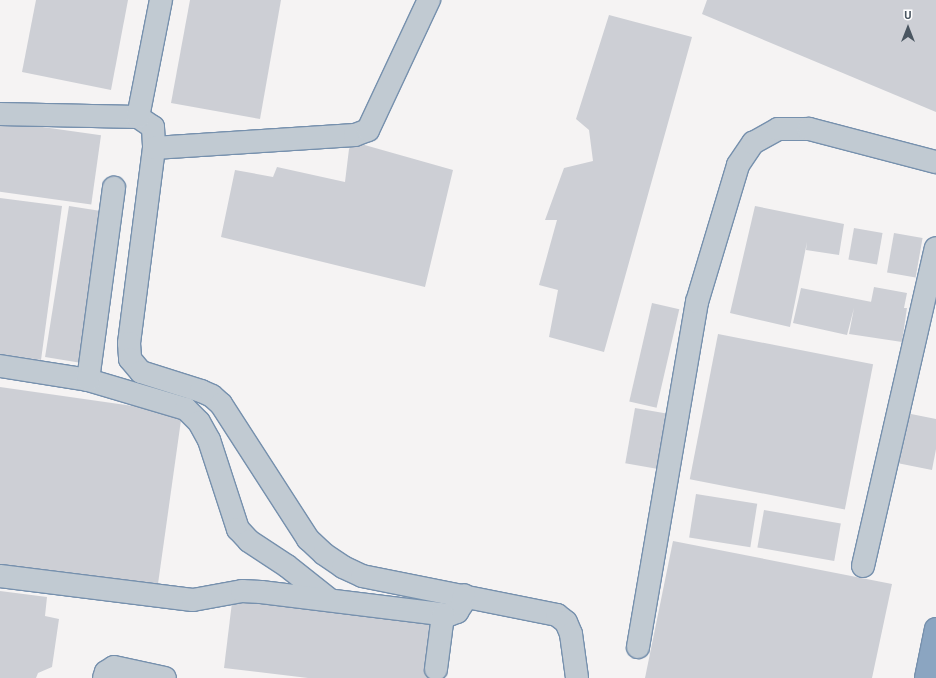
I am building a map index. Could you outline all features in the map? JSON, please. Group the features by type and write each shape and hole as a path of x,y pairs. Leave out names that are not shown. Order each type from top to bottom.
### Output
{"highway":[{"path":"926,678 936,629"}],"street":[{"path":"138,117 161,0"},
{"path":"154,148 355,135 368,130 429,0"},
{"path":"0,114 138,117 153,127 154,148 129,343 130,359 141,372 201,390 212,396 221,404 308,539 324,554 343,567 362,576 464,595 557,615 566,622 571,634 577,678"},
{"path":"638,647 697,302 738,165 753,143 778,129 809,129 936,162"},
{"path":"88,380 114,188"},
{"path":"863,566 936,248"},
{"path":"0,366 88,380 186,409 199,422 209,440 238,529 249,541 287,566 330,600"},
{"path":"0,576 193,600 242,591 330,600 443,615 457,612 462,604 464,595"},
{"path":"436,669 443,615"},
{"path":"104,678 106,672 114,667 165,678"}],"building":[{"path":"36,0 128,0 111,90 22,72"},
{"path":"190,0 281,0 260,119 171,103"},
{"path":"707,0 936,0 936,112 702,14"},
{"path":"609,15 692,37 604,352 549,337 558,290 539,285 557,220 545,220 564,168 593,161 589,130 576,119"},
{"path":"0,121 101,135 91,205 0,192"},
{"path":"354,142 453,170 425,287 221,237 235,170 273,177 277,167 345,182 349,149"},
{"path":"0,198 62,206 41,360 0,354"},
{"path":"69,206 106,212 82,363 45,357"},
{"path":"755,206 844,224 839,255 806,250 807,242 790,327 730,313"},
{"path":"854,228 883,233 877,265 848,260"},
{"path":"894,233 923,238 916,277 887,272"},
{"path":"874,287 907,293 904,308 907,308 902,342 849,334 854,308 847,335 793,323 801,288 871,302"},
{"path":"652,303 679,309 657,408 629,401"},
{"path":"718,334 873,364 845,509 690,479"},
{"path":"0,387 182,413 157,591 0,568"},
{"path":"635,408 676,415 667,470 625,463"},
{"path":"901,412 936,419 936,449 932,470 892,462"},
{"path":"696,494 757,504 750,547 689,537"},
{"path":"764,510 841,524 834,561 757,547"},
{"path":"673,541 892,584 872,678 645,678"},
{"path":"0,591 47,597 45,616 59,619 52,667 38,673 36,678 0,678"},
{"path":"233,594 439,618 433,678 308,678 224,668"}]}
